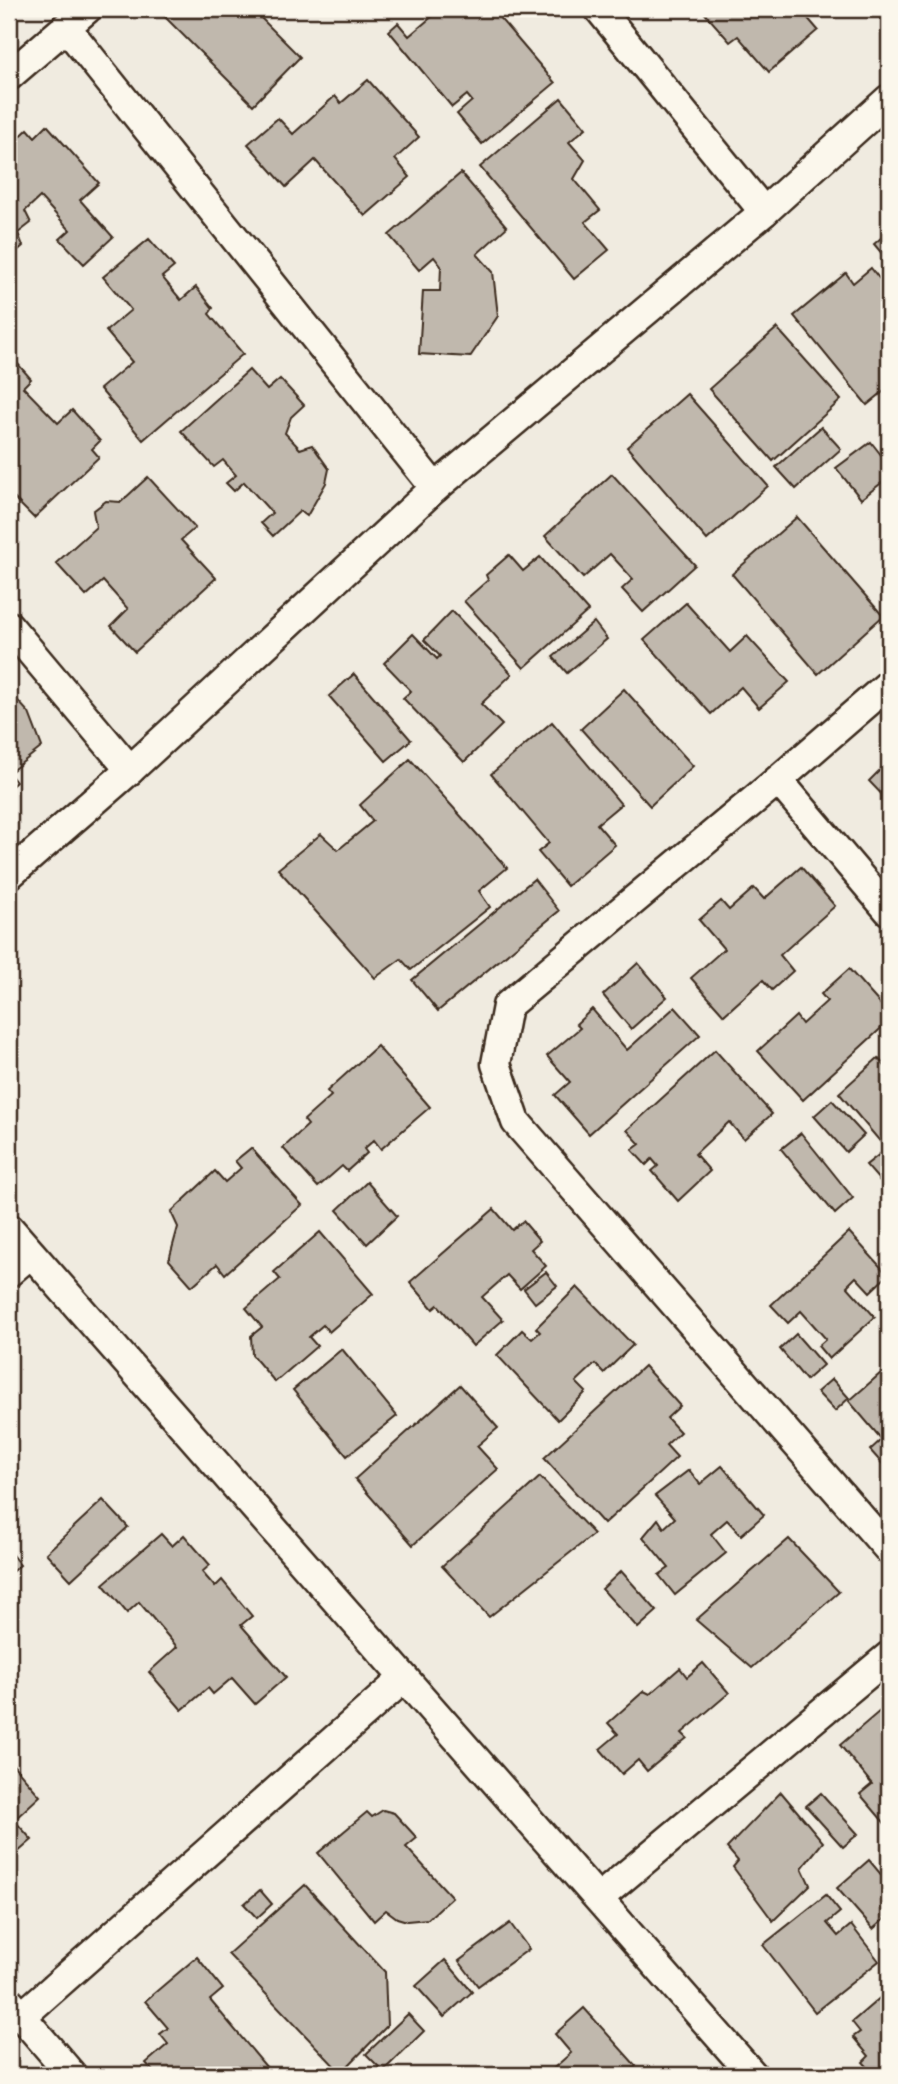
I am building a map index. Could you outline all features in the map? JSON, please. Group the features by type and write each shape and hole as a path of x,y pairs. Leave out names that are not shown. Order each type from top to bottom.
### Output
{"street":[{"path":"9,76 87,9"},
{"path":"599,9 764,212"},
{"path":"66,27 435,488"},
{"path":"9,875 130,770 435,488 764,212 889,99"},
{"path":"9,626 130,770"},
{"path":"889,684 508,1006 496,1064 516,1122 889,1550"},
{"path":"778,780 889,911"},
{"path":"9,1228 19,1263 404,1678 753,2075"},
{"path":"599,1898 889,1656"},
{"path":"72,2075 15,2009 404,1678"}],"building":[{"path":"171,9 270,9 261,18 300,57 253,105 164,16"},
{"path":"441,9 492,9 555,83 482,144 457,114 472,101 467,95 452,107 389,31 398,23 409,36"},
{"path":"701,9 800,9 818,30 769,72 738,36 730,42"},
{"path":"368,80 419,137 395,159 410,177 365,216 315,160 286,187 248,144 278,118 293,134 335,96 341,103"},
{"path":"561,98 586,128 569,142 585,160 574,179 600,210 585,222 609,250 574,279 480,167"},
{"path":"47,125 99,183 80,200 113,237 84,264 60,239 70,230 40,197 25,211 31,223 18,233 23,246 9,258 9,147 28,129 35,137"},
{"path":"461,173 507,227 477,254 493,272 498,316 470,357 419,354 423,291 440,291 441,266 434,257 419,270 389,235"},
{"path":"889,231 889,262 874,244"},
{"path":"149,239 174,267 162,277 181,300 196,287 213,308 209,314 243,354 143,440 100,389 132,362 106,331 131,310 103,277"},
{"path":"871,268 889,291 889,387 867,405 794,316 846,273 853,283"},
{"path":"777,328 841,400 773,461 709,389"},
{"path":"10,355 31,379 23,387 58,423 72,410 100,441 92,449 99,457 34,518 9,493"},
{"path":"249,370 267,390 280,379 304,405 291,417 285,433 300,449 312,445 329,469 326,483 307,516 300,511 273,536 261,523 272,513 244,482 234,491 226,483 236,475 223,460 214,467 181,431"},
{"path":"687,394 768,486 707,540 627,447"},
{"path":"821,427 841,449 796,489 776,467"},
{"path":"871,442 889,465 889,477 861,499 836,468"},
{"path":"612,474 695,565 643,612 622,589 633,579 610,554 583,578 545,536"},
{"path":"148,477 195,528 181,540 216,578 135,652 111,626 128,609 103,581 86,596 56,563 96,527 93,511 106,501 121,502"},
{"path":"797,517 883,616 818,674 732,574"},
{"path":"509,555 523,571 540,557 588,611 524,668 464,601 488,580 486,575"},
{"path":"686,603 730,652 747,636 789,682 759,708 741,687 711,714 644,640"},
{"path":"452,611 512,674 481,704 502,725 464,762 403,698 411,691 384,663 413,634 437,659 440,656 424,640"},
{"path":"594,622 607,639 567,673 553,657"},
{"path":"354,674 411,740 386,761 329,696"},
{"path":"624,689 693,766 650,806 581,729"},
{"path":"9,691 29,713 42,747 9,773"},
{"path":"552,722 621,804 597,824 615,845 567,886 538,852 549,843 491,774"},
{"path":"410,759 507,868 479,891 490,907 411,970 401,959 375,978 278,869 321,834 338,850 373,821 360,805"},
{"path":"889,761 889,802 869,781"},
{"path":"9,773 16,782 9,788"},
{"path":"801,867 835,906 780,955 793,971 772,990 763,980 724,1015 691,978 724,949 699,920 721,901 729,910 754,888 764,899"},
{"path":"534,879 559,911 438,1011 412,980"},
{"path":"638,963 667,997 631,1029 603,995"},
{"path":"849,969 889,1014 889,1021 803,1100 758,1051 796,1016 802,1024 827,1001 821,994"},
{"path":"675,1007 700,1035 589,1134 555,1095 570,1082 547,1056 580,1028 576,1024 592,1009 627,1050"},
{"path":"377,1046 430,1107 381,1149 374,1140 364,1149 367,1153 347,1171 342,1166 318,1187 283,1148 308,1125 304,1120 331,1096 327,1091"},
{"path":"715,1050 772,1114 744,1139 729,1122 695,1154 710,1171 678,1201 652,1171 658,1166 652,1159 646,1165 632,1150 640,1144 627,1130"},
{"path":"878,1058 889,1071 889,1152 839,1093"},
{"path":"832,1100 864,1135 846,1152 814,1116"},
{"path":"801,1133 853,1198 835,1214 781,1149"},
{"path":"251,1148 302,1205 225,1274 217,1264 192,1286 169,1260 178,1227 171,1212 215,1171 225,1182 241,1168 235,1161"},
{"path":"880,1154 889,1165 889,1173 880,1181 866,1165"},
{"path":"367,1182 397,1216 367,1244 337,1210"},
{"path":"494,1209 512,1230 523,1221 540,1241 531,1249 546,1266 520,1289 507,1275 482,1297 503,1320 473,1346 438,1305 433,1309 410,1282"},
{"path":"320,1232 373,1294 329,1332 323,1325 309,1337 317,1346 275,1382 252,1355 251,1336 262,1327 246,1308 280,1279 274,1272"},
{"path":"849,1232 888,1275 870,1292 856,1277 847,1286 875,1317 829,1359 818,1346 826,1339 801,1311 788,1323 771,1305"},
{"path":"546,1272 557,1286 535,1303 524,1289"},
{"path":"577,1287 633,1345 604,1373 595,1364 576,1382 586,1392 558,1420 497,1355 522,1330 532,1339 540,1332 536,1328"},
{"path":"796,1334 823,1365 806,1380 780,1349"},
{"path":"342,1349 397,1416 347,1456 293,1390"},
{"path":"644,1366 680,1406 667,1418 680,1432 666,1445 677,1457 604,1524 544,1458"},
{"path":"881,1373 889,1382 889,1448 849,1401"},
{"path":"832,1379 849,1398 835,1411 817,1392"},
{"path":"460,1385 498,1428 477,1446 498,1469 413,1545 355,1479"},
{"path":"881,1440 889,1450 887,1469 870,1450"},
{"path":"722,1466 764,1515 741,1535 727,1520 711,1534 726,1553 675,1595 659,1575 669,1568 643,1537 658,1519 664,1528 675,1518 655,1496 689,1470 700,1484"},
{"path":"540,1477 594,1534 489,1617 442,1566"},
{"path":"103,1500 128,1527 71,1580 46,1553"},
{"path":"161,1534 172,1546 184,1535 210,1565 202,1572 215,1587 222,1580 252,1616 241,1625 286,1677 255,1704 232,1678 213,1694 208,1688 182,1710 149,1672 177,1647 139,1602 127,1613 103,1584"},
{"path":"789,1539 839,1592 752,1668 696,1620"},
{"path":"9,1551 20,1565 9,1574"},
{"path":"621,1571 657,1611 638,1628 602,1589"},
{"path":"703,1663 729,1693 682,1733 687,1738 647,1771 638,1760 622,1774 600,1749 618,1734 608,1723 644,1691 650,1694 680,1668 687,1677"},
{"path":"881,1710 886,1715 889,1712 887,1826 860,1794 872,1784 840,1745"},
{"path":"9,1760 40,1796 14,1820 32,1840 9,1860"},
{"path":"781,1792 823,1842 802,1868 810,1885 773,1921 733,1867 738,1861 727,1848"},
{"path":"821,1793 858,1834 843,1847 806,1806"},
{"path":"383,1810 394,1813 417,1838 406,1847 452,1897 428,1919 407,1921 386,1910 374,1921 318,1853 367,1812 372,1817"},
{"path":"869,1860 889,1884 889,1915 873,1929 837,1888"},
{"path":"305,1885 385,1972 387,2026 341,2073 228,1954"},
{"path":"260,1890 272,1904 257,1918 244,1904"},
{"path":"826,1895 840,1912 827,1923 838,1936 851,1925 879,1961 815,2012 763,1945"},
{"path":"510,1923 529,1949 478,1986 459,1961"},
{"path":"197,1957 223,1989 210,2000 273,2075 156,2075 146,2063 168,2044 160,2034 168,2028 145,2001"},
{"path":"445,1960 472,1992 444,2017 416,1986"},
{"path":"889,1990 889,2075 875,2075 863,2062 869,2056 853,2037 860,2032 852,2022"},
{"path":"584,2008 636,2066 627,2075 546,2075 571,2053 555,2034"},
{"path":"408,2014 424,2031 383,2071 366,2054"}]}
